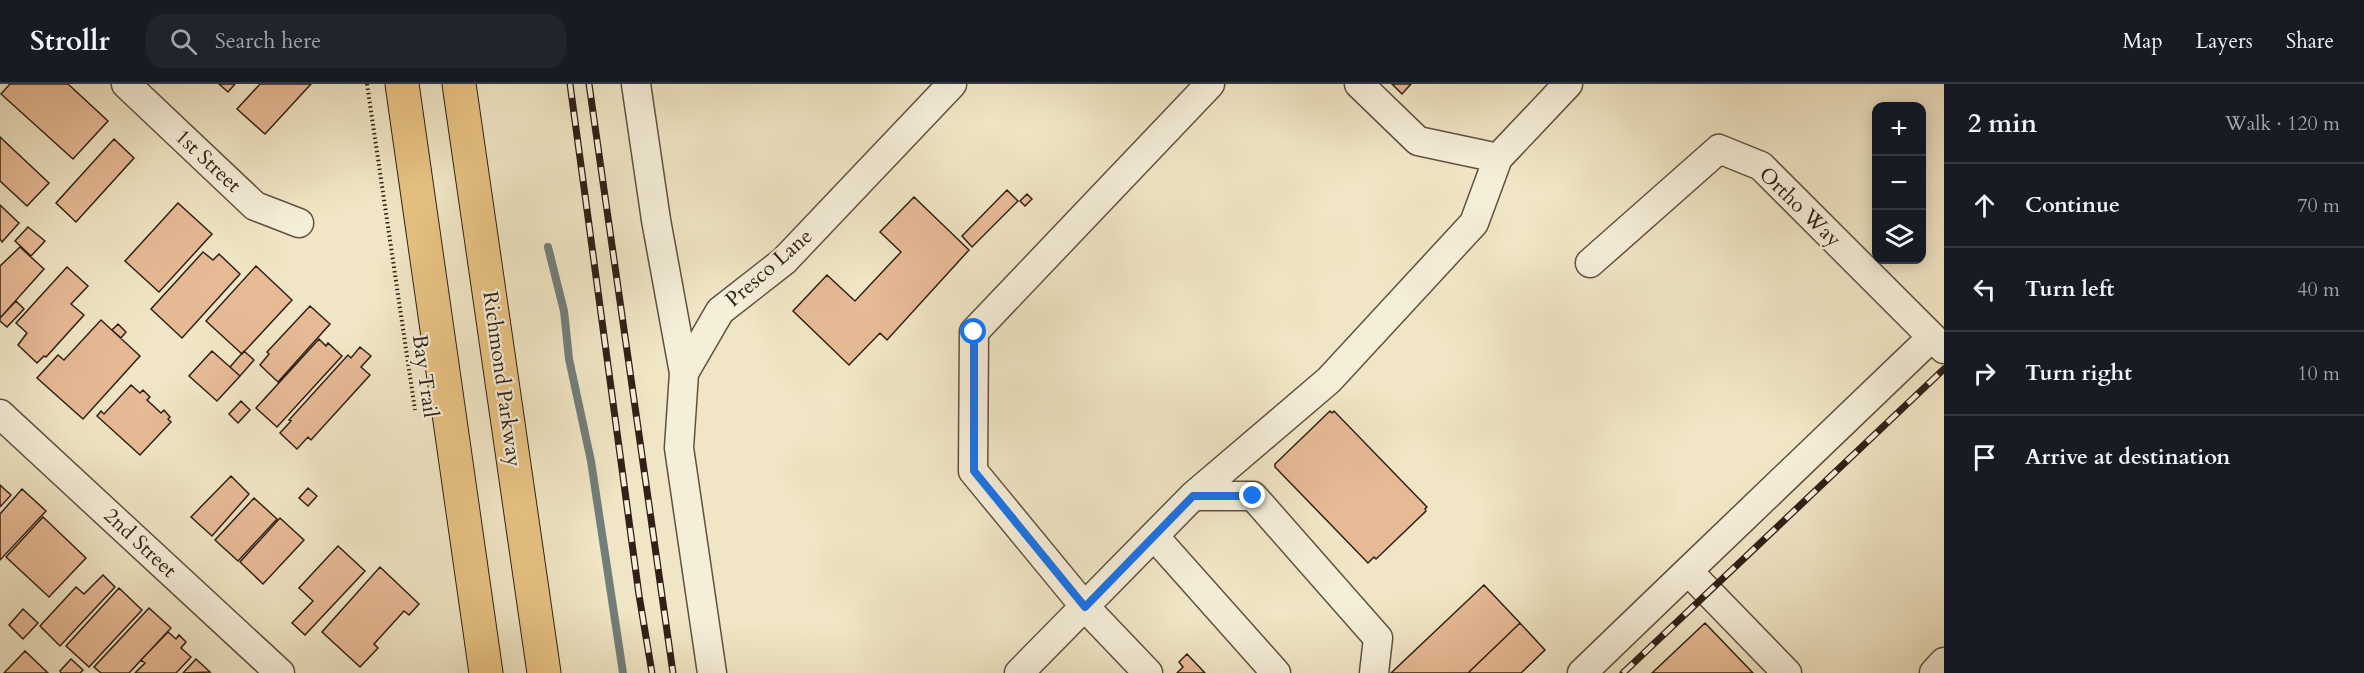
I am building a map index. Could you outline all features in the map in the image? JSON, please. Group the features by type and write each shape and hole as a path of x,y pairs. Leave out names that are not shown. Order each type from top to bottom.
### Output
{"highway":[{"path":"402,84 486,673"},
{"name":"Richmond Parkway","path":"459,84 544,673"}],"street":[{"name":"1st Street","path":"126,84 255,206 299,223"},
{"path":"636,84 656,220 684,373"},
{"name":"Presco Lane","path":"712,673 679,448 684,373 720,310 784,261 952,84"},
{"path":"1148,673 1085,607 974,471 974,332 1210,84"},
{"path":"1359,84 1418,141 1498,158"},
{"path":"1019,673 1193,496 1329,380 1474,223 1498,158 1568,84"},
{"name":"Ortho Way","path":"1590,263 1719,148 1761,166 1938,343"},
{"path":"1582,673 1689,571 1938,343"},
{"name":"2nd Street","path":"0,414 280,673"},
{"path":"1193,496 1253,496 1378,638 1374,673"},
{"path":"1154,536 1276,673"},
{"path":"1689,571 1787,673"},
{"path":"1934,673 1944,662"}],"path":[{"name":"Bay Trail","path":"368,84 416,417"}],"building":[{"path":"10,84 68,84 108,121 73,159 1,94"},
{"path":"219,84 235,84 228,92"},
{"path":"260,84 311,84 265,134 237,109"},
{"path":"1392,84 1411,84 1402,94"},
{"path":"0,137 49,183 27,206 0,181"},
{"path":"114,139 134,158 76,222 56,203"},
{"path":"1007,190 1018,201 972,247 962,236"},
{"path":"1027,194 1032,199 1025,206 1020,201"},
{"path":"914,197 969,250 887,340 880,333 849,365 793,311 827,275 855,301 901,252 880,232"},
{"path":"178,203 212,234 159,292 125,261"},
{"path":"0,205 19,223 2,242 0,239"},
{"path":"28,227 45,241 31,256 15,241"},
{"path":"20,247 44,269 0,318 0,266"},
{"path":"203,252 213,260 219,254 240,274 182,338 151,309"},
{"path":"256,266 292,300 242,354 206,321"},
{"path":"67,267 88,286 71,304 84,315 46,357 44,356 37,363 18,345 27,333 16,323"},
{"path":"16,301 24,309 7,327 0,321 0,318"},
{"path":"310,306 330,324 278,382 260,365 269,354 267,352"},
{"path":"101,320 140,356 83,419 37,378 58,355 64,360"},
{"path":"118,324 126,332 121,338 112,330"},
{"path":"319,339 326,346 328,343 342,356 277,427 256,408"},
{"path":"360,347 371,356 361,367 370,375 311,440 308,437 297,449 280,433 348,355 351,358"},
{"path":"212,351 240,376 217,401 189,376"},
{"path":"244,351 254,360 240,376 230,367"},
{"path":"131,385 140,393 143,390 150,397 147,400 161,413 164,410 171,422 140,455 97,416 101,411 104,414"},
{"path":"241,401 250,410 238,423 229,414"},
{"path":"1330,411 1332,413 1334,411 1427,507 1426,511 1376,559 1374,557 1368,563 1275,467 1275,464"},
{"path":"231,476 249,494 212,536 191,517"},
{"path":"0,485 11,495 0,507"},
{"path":"308,488 317,496 308,506 299,498"},
{"path":"22,489 46,511 0,560 0,514"},
{"path":"254,498 277,519 238,561 215,540"},
{"path":"43,517 86,558 49,597 6,557"},
{"path":"280,518 304,540 263,584 240,562"},
{"path":"338,546 365,571 305,635 292,623 313,601 299,588"},
{"path":"380,567 419,604 409,615 404,611 374,644 378,648 360,667 322,632"},
{"path":"103,575 115,587 60,646 40,626 76,587 84,594"},
{"path":"1484,585 1520,623 1468,673 1391,673"},
{"path":"119,588 142,610 89,667 66,646"},
{"path":"149,608 171,628 129,673 101,673 94,667"},
{"path":"23,609 38,623 23,639 9,625"},
{"path":"1520,623 1545,650 1521,673 1468,673"},
{"path":"1705,623 1753,673 1652,673"},
{"path":"168,632 176,639 179,635 186,642 181,648 191,657 176,673 135,673 145,663 141,660"},
{"path":"25,651 48,673 4,673"},
{"path":"1187,654 1205,673 1177,673 1183,667 1179,662"},
{"path":"71,659 83,670 80,673 61,673 60,671"},
{"path":"196,659 210,672 183,673"}],"waterway":[{"path":"548,247 564,311 569,359 591,461 623,673"}],"railway":[{"path":"570,84 639,595 652,673"},
{"path":"589,84 673,673"},
{"path":"1623,673 1944,369"}],"route":[{"path":"974,332 974,471 1085,607 1193,496 1253,496"}]}
